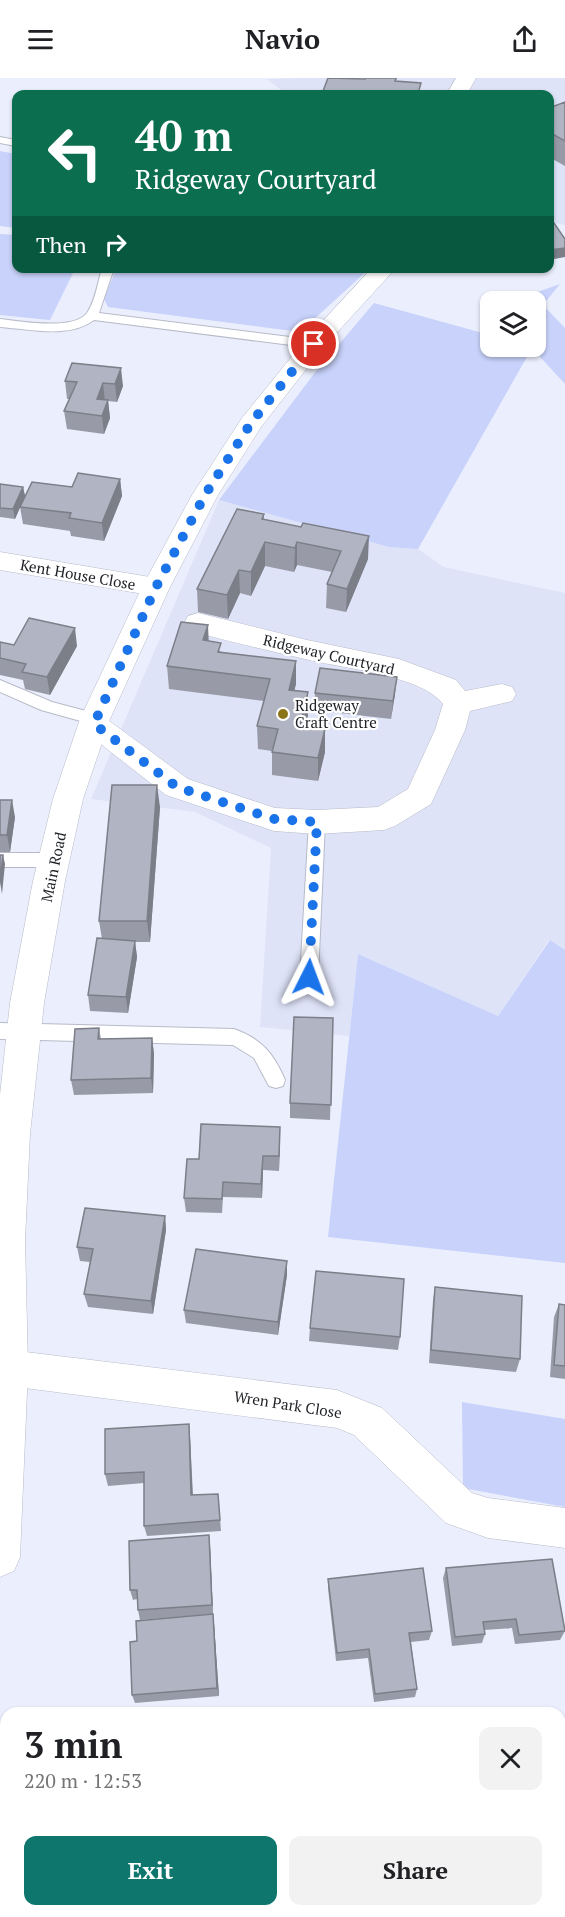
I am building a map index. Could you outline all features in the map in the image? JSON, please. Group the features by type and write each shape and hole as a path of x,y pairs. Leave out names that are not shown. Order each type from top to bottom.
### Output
{"street":[{"name":"Main Road","path":"0,1557 9,1368 3,1240 13,1134 12,1031 27,1003 54,860 68,800 94,721 156,587 205,495 251,423 314,344 380,273"},
{"name":"Kent House Close","path":"0,561 156,587"},
{"name":"Ridgeway Courtyard","path":"198,623 307,650 389,666 446,687 459,703"},
{"path":"94,721 177,787 274,819 317,822 384,818 420,796 450,730 459,703 502,694"},
{"name":"Wren Park Close","path":"9,1368 337,1409 368,1422 460,1509 488,1518 565,1528"}],"lane":[{"path":"92,316 106,273"},
{"path":"0,323 53,327 84,321 92,316 314,344"},
{"path":"0,686 47,706 94,721"},
{"path":"309,977 317,822"},
{"path":"0,860 54,860"},
{"path":"12,1031 234,1037 249,1042 266,1057 276,1080"}],"shaded area":[{"path":"565,78 565,225 554,223 554,90 281,90 267,79"},
{"path":"0,151 12,153 12,228 0,226"},
{"path":"0,234 12,235 12,273 73,273 50,320 0,315"},
{"path":"114,273 365,273 300,332 108,307 104,299"},
{"path":"560,284 546,301 546,291 540,291"},
{"path":"374,303 480,332 480,357 527,357 418,549 389,547 219,500 313,375"},
{"path":"546,308 565,328 565,384 540,357 546,357"},
{"path":"219,500 389,547 418,549 444,567 565,593 565,950 549,940 498,1016 358,954 349,1036 260,1027 271,848 195,812 91,799"},
{"path":"550,940 565,950 565,1263 328,1237 358,954 498,1016"},
{"path":"462,1402 565,1419 565,1507 463,1488"}],"building":[{"path":"328,78 396,78 395,81 421,83 419,90 323,90"},
{"path":"565,102 565,141 554,135 554,106"},
{"path":"554,223 565,239 565,248 554,249"},
{"path":"72,363 121,368 115,384 103,383 97,399 108,400 102,416 64,411 77,382 65,381"},
{"path":"78,473 120,479 102,523 69,518 71,513 20,507 32,482 72,487"},
{"path":"0,484 23,487 13,509 0,508"},
{"path":"237,509 264,514 262,519 301,527 303,523 369,536 347,589 327,584 341,551 297,542 295,548 265,542 251,572 239,570 227,595 197,589"},
{"path":"29,618 75,628 47,677 22,672 26,664 0,658 0,642 14,645"},
{"path":"181,622 208,625 203,640 221,643 218,652 296,661 289,690 308,692 300,725 325,729 318,758 272,752 278,729 257,726 270,679 167,666"},
{"path":"320,668 397,677 393,701 315,693"},
{"path":"112,785 157,785 147,921 99,921"},
{"path":"0,800 12,800 7,835 0,835"},
{"path":"0,855 3,855 0,882"},
{"path":"97,938 135,941 126,997 88,995"},
{"path":"294,1017 333,1018 331,1105 290,1103"},
{"path":"99,1028 98,1039 152,1038 151,1078 71,1080 75,1029"},
{"path":"201,1124 280,1127 279,1156 263,1156 261,1184 223,1182 222,1199 184,1198 187,1159 199,1159"},
{"path":"85,1208 165,1216 151,1301 84,1294 93,1249 77,1247"},
{"path":"196,1249 287,1261 278,1322 184,1310"},
{"path":"316,1271 404,1279 400,1337 310,1328"},
{"path":"435,1287 522,1296 520,1359 431,1350"},
{"path":"559,1304 565,1305 565,1366 554,1365"},
{"path":"189,1424 191,1495 218,1494 220,1520 144,1526 144,1472 105,1474 105,1429"},
{"path":"209,1535 212,1605 138,1610 137,1590 130,1590 129,1541"},
{"path":"552,1559 565,1631 519,1635 516,1619 483,1622 485,1634 455,1637 446,1568"},
{"path":"423,1568 432,1631 409,1633 417,1689 375,1694 369,1649 337,1653 328,1579"},
{"path":"213,1614 217,1688 132,1695 130,1642 137,1641 136,1621"}],"place":[{"name":"Ridgeway Craft Centre","path":"283,714"}],"route":[{"path":"309,977 317,822 274,819 177,787 94,724 156,587 205,495 251,423 314,344"}]}
